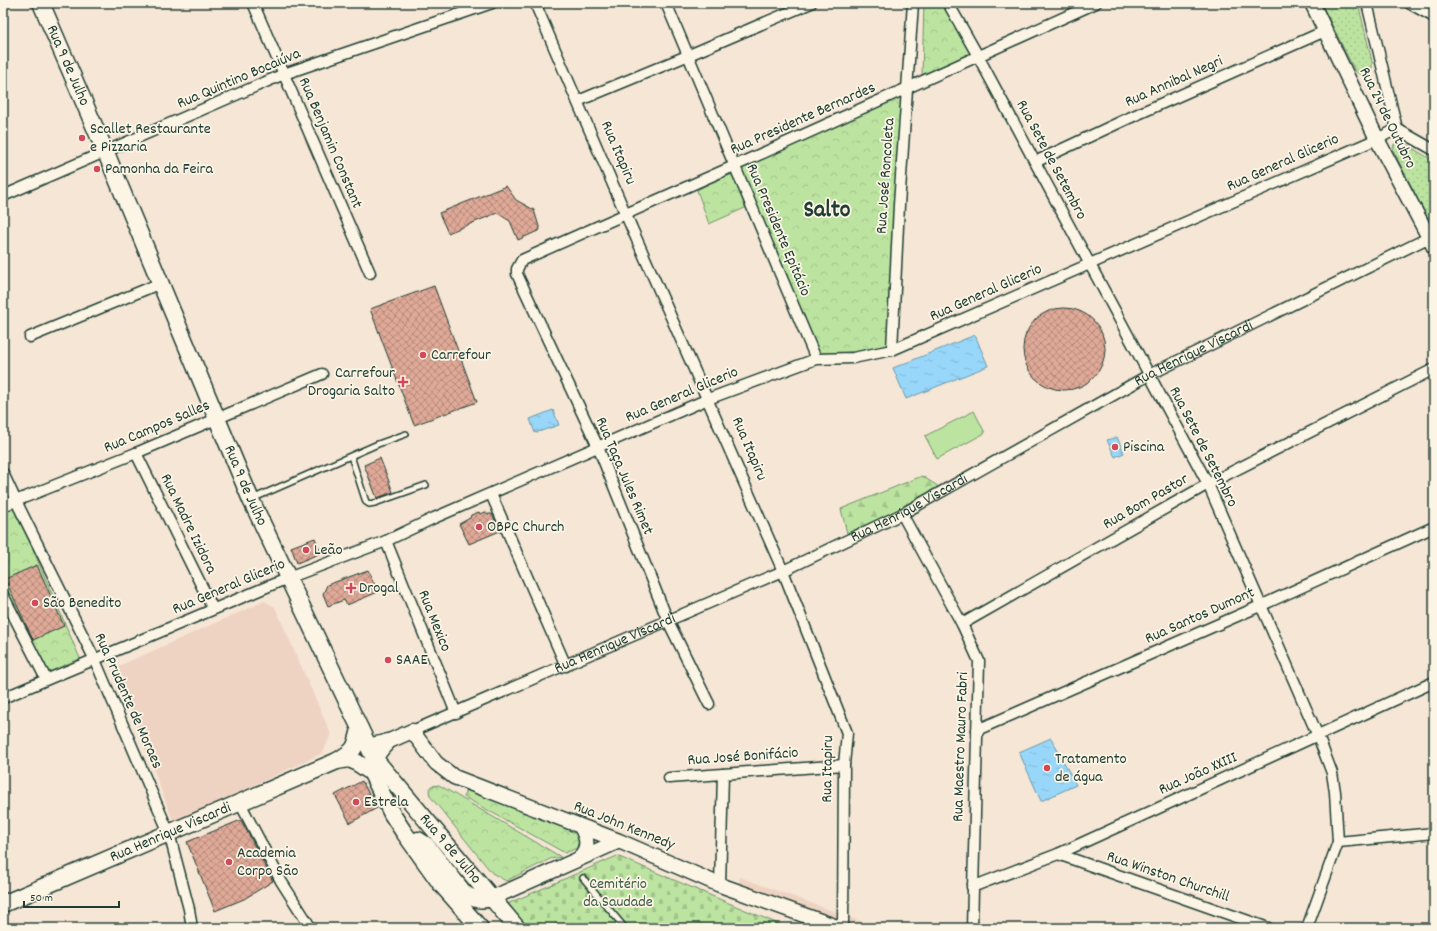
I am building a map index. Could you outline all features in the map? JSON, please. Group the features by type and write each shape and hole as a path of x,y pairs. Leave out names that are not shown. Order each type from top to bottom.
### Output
{"main road":[{"name":"Rua 9 de Julho","path":"41,3 106,152 251,500 363,736 372,765 392,814 441,884 480,928"},
{"name":"Rua Henrique Viscardi","path":"3,904 337,761 353,751 363,736"},
{"path":"372,765 387,742"},
{"name":"Rua 9 de Julho","path":"337,761 349,760 372,765 492,898 517,928"},
{"path":"403,831 426,844 464,893 472,899 481,901 492,898"}],"street":[{"name":"Rua Benjamin Constant","path":"253,3 370,273"},
{"name":"Rua Quintino Bocaiúva","path":"3,196 284,74 492,3"},
{"name":"Rua Itapiru","path":"535,3 626,215 783,571 847,733 844,765 843,928"},
{"name":"Rua Presidente Epitácio","path":"666,3 816,359"},
{"path":"578,101 689,55 799,6 811,3"},
{"name":"Rua José Roncoleta","path":"892,350 899,204 913,3"},
{"name":"Rua Sete de Setembro","path":"948,3 1208,484 1318,736 1332,773 1335,792 1338,842 1307,928"},
{"name":"Rua Presidente Bernardes","path":"522,260 626,215 1096,3"},
{"name":"Rua 24 de Outubro","path":"1312,3 1377,139 1432,240"},
{"path":"1367,3 1397,129 1434,150"},
{"path":"1409,3 1434,17"},
{"name":"Rua Annibal Negri","path":"1035,162 1136,115 1325,31"},
{"name":"Rua General Glicerio","path":"3,698 288,578 386,541 434,518 708,399 816,359 853,358 892,350 1397,129"},
{"name":"Rua Henrique Viscardi","path":"363,736 376,744 387,742 783,571 902,514 1149,375 1432,240"},
{"name":"Rua Taça Jules Rimet","path":"522,260 516,274 598,447 668,621 709,704"},
{"path":"30,337 161,283"},
{"name":"Rua Bom Pastor","path":"962,624 1208,484 1434,369"},
{"name":"Rua Campos Salles","path":"3,506 136,453 322,374"},
{"name":"Rua Madre Izidora","path":"136,453 213,609"},
{"name":"Rua Prudente de Moraes","path":"3,473 95,660 169,833 189,910 192,928"},
{"path":"491,494 566,666"},
{"name":"Rua Maestro Mauro Fabri","path":"902,514 962,624 979,661 972,928"},
{"name":"Rua Santos Dumont","path":"977,730 1260,606 1434,527"},
{"name":"Rua Mexico","path":"386,541 456,713"},
{"path":"3,594 46,679"},
{"name":"Rua João XXIII","path":"972,887 1058,854 1434,682"},
{"name":"Rua John Kennedy","path":"412,731 436,763 454,777 619,842 720,885 840,928"},
{"name":"Rua José Bonifácio","path":"669,778 844,765"},
{"path":"720,885 723,774"},
{"path":"240,803 281,881 311,928"},
{"path":"579,859 587,846 586,838 581,827"},
{"path":"1338,842 1432,834"},
{"path":"492,898 619,842"},
{"name":"Rua Winston Churchill","path":"1058,854 1268,928"}],"lane":[{"path":"251,500 351,456 406,434"},
{"path":"351,456 366,502 369,504 375,504 426,485"},
{"path":"583,878 625,928"}],"shaded area":[{"path":"265,601 275,607 331,734 323,753 174,823 114,668"},
{"path":"740,877 879,928 825,928 737,895"}],"green space":[{"path":"924,3 944,3 973,54 922,76"},
{"path":"1321,3 1358,3 1372,61 1372,68 1368,73 1361,75 1355,71"},
{"path":"904,90 889,350 816,357 737,168"},
{"path":"1400,141 1434,161 1434,222 1426,215 1393,150 1394,144"},
{"path":"733,174 747,207 709,224 697,190 712,182"},
{"path":"974,411 985,433 937,459 925,436"},
{"path":"922,476 939,487 893,514 847,533 841,509"},
{"path":"14,506 82,663 46,679 3,588 3,511"},
{"path":"439,785 561,857 550,859 506,881 492,873 430,796 429,791 431,786"},
{"path":"466,789 568,828 577,834 579,840 577,848 565,853 464,797"},
{"name":"Cemitério da Saudade","path":"617,856 788,928 527,928 507,904"}],"water":[{"path":"975,335 988,366 906,399 893,368"},
{"path":"553,410 559,425 535,433 530,419"},
{"name":"Piscina","path":"1117,437 1124,453 1115,457 1107,440"},
{"name":"Tratamento de água","path":"1051,738 1076,785 1041,801 1019,752"}],"building":[{"path":"506,186 516,200 534,210 540,230 518,240 510,221 497,213 448,233 439,213"},
{"name":"Carrefour","path":"434,286 477,402 414,425 370,309"},
{"path":"1064,308 1080,311 1093,320 1102,333 1105,349 1102,365 1093,378 1080,387 1064,390 1048,387 1035,378 1026,365 1023,349 1026,333 1035,320 1048,311"},
{"path":"380,458 393,492 377,498 364,465"},
{"name":"OBPC Church","path":"479,512 480,514 485,512 492,514 500,531 469,544 459,524 470,518 471,515"},
{"name":"Leão","path":"315,538 321,553 297,563 291,547"},
{"name":"São Benedito","path":"37,565 64,626 33,640 5,579"},
{"name":"Drogal","path":"368,570 378,592 347,605 344,600 328,606 323,594 327,585"},
{"name":"Estrela","path":"362,781 377,808 350,823 335,795"},
{"name":"Academia Corpo São","path":"241,820 273,881 244,899 215,911 187,842"}],"place":[{"name":"Scallet Restaurante e Pizzaria","path":"82,138"},
{"name":"Pamonha da Feira","path":"97,169"},
{"name":"Carrefour","path":"423,355"},
{"name":"Carrefour Drogaria Salto","path":"403,382"},
{"name":"Piscina","path":"1115,447"},
{"name":"OBPC Church","path":"479,527"},
{"name":"Leão","path":"306,550"},
{"name":"Drogal","path":"351,588"},
{"name":"São Benedito","path":"35,603"},
{"name":"SAAE","path":"388,660"},
{"name":"Tratamento de água","path":"1047,768"},
{"name":"Estrela","path":"356,802"},
{"name":"Academia Corpo São","path":"229,862"}],"district":[{"name":"Salto","path":"827,211"}]}
